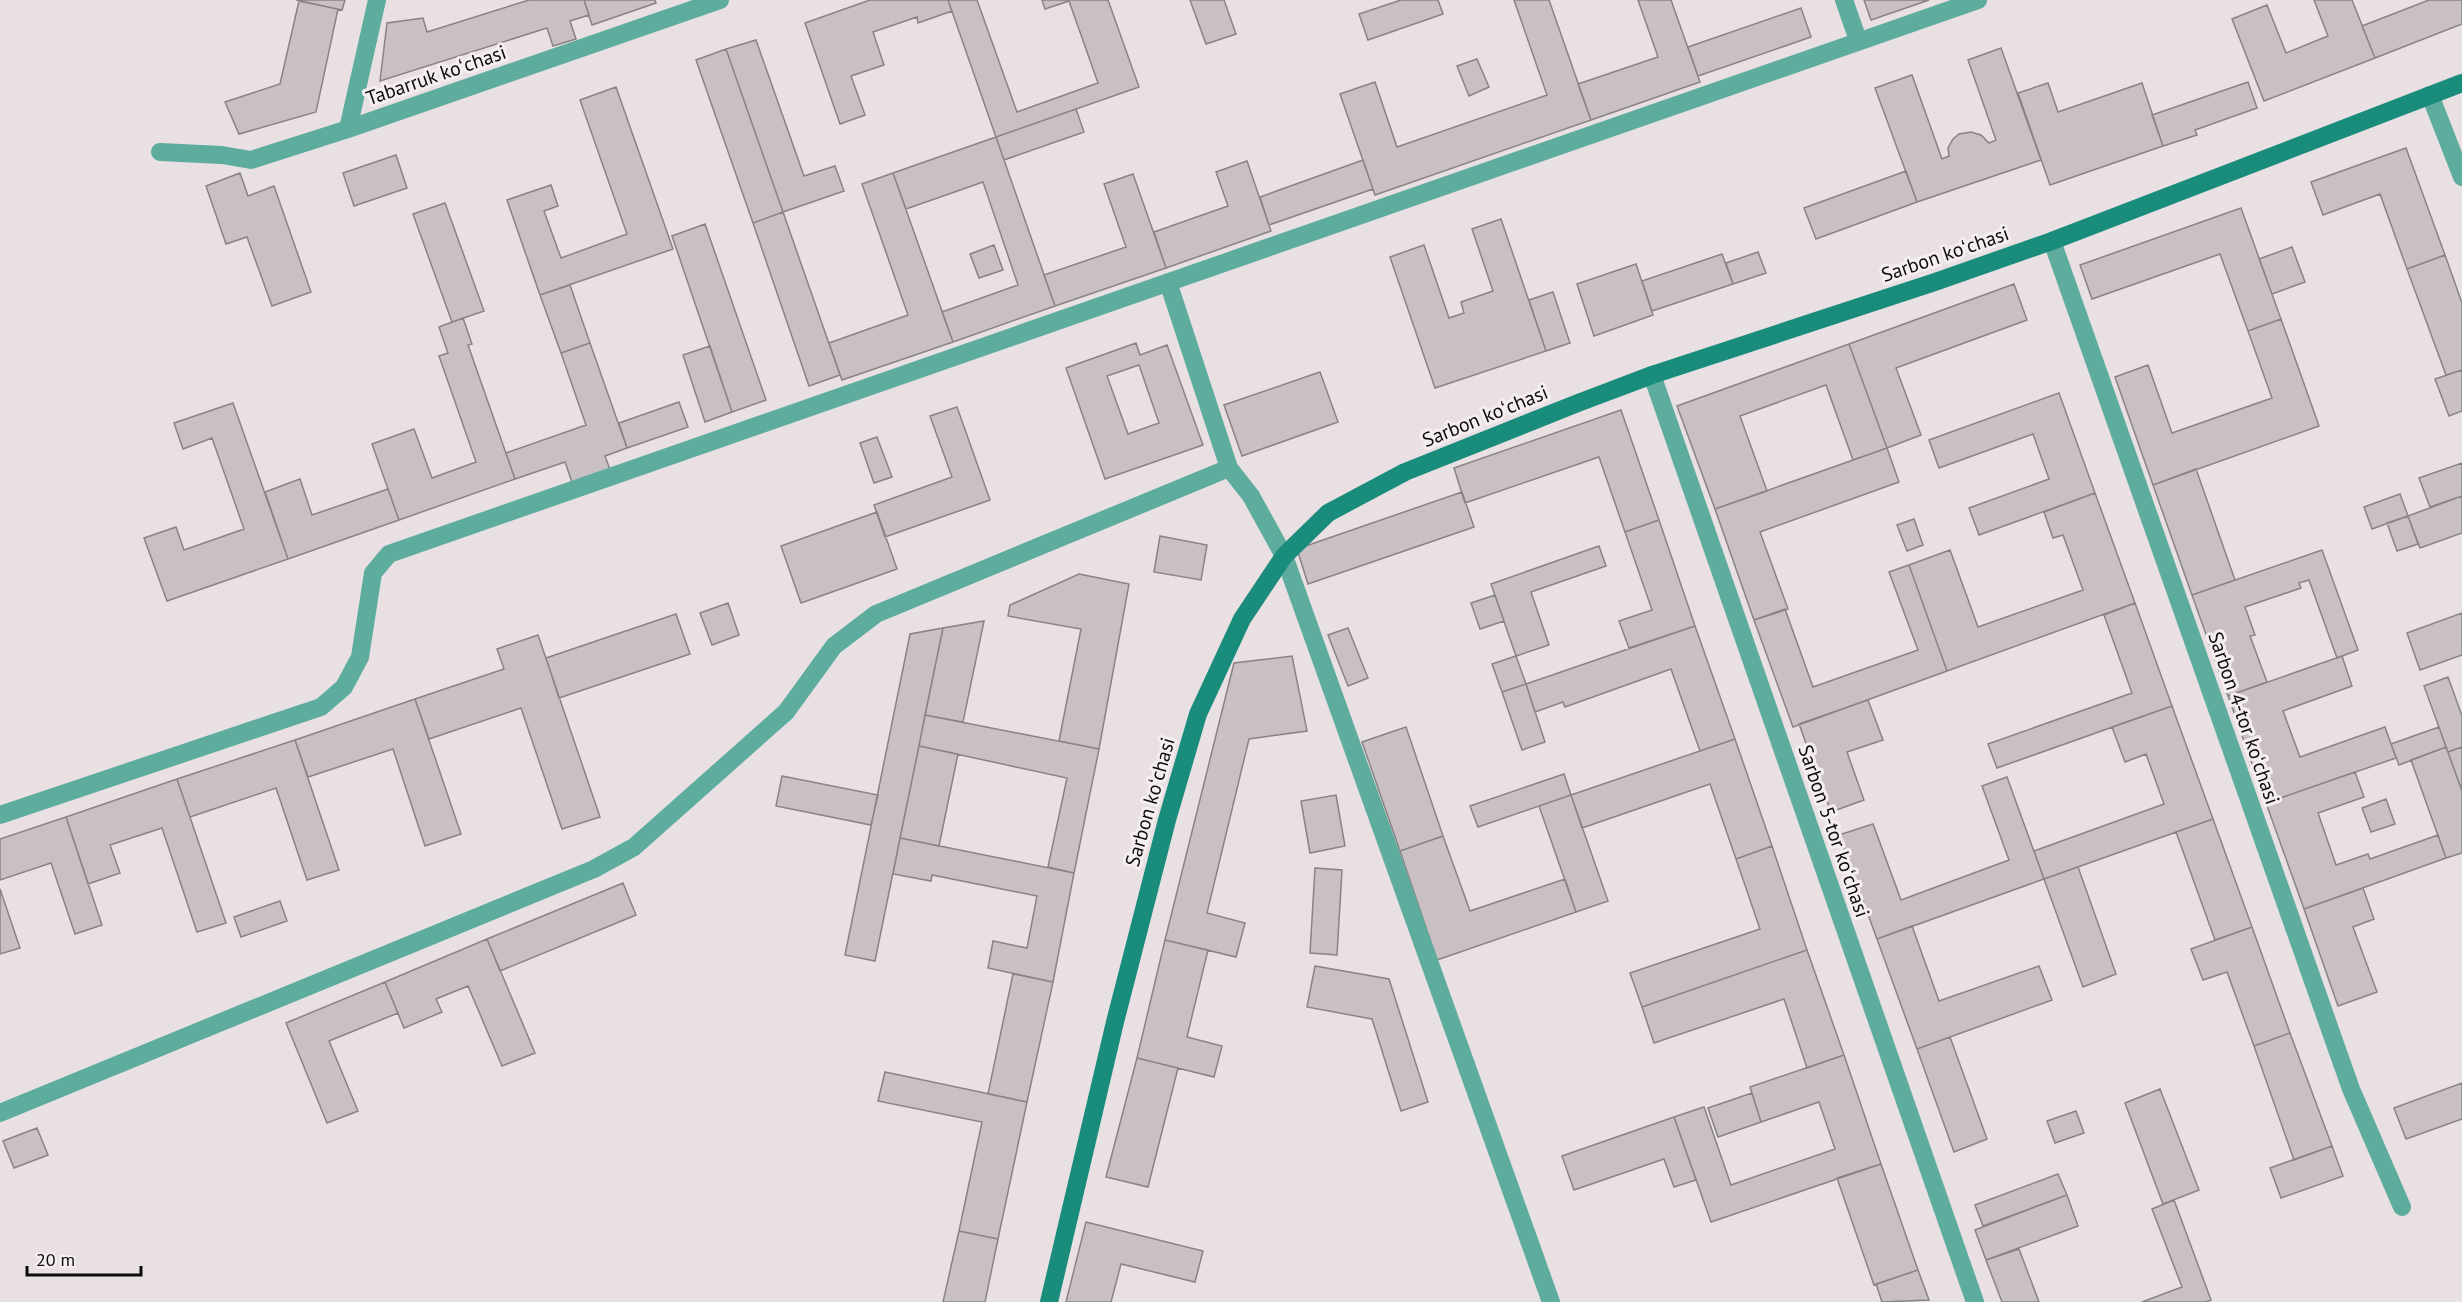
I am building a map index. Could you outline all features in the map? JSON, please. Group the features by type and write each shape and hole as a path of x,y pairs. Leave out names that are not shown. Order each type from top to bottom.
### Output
{"street":[{"path":"348,129 377,0"},
{"name":"Tabarruk koʻchasi","path":"160,152 251,159 348,129 720,0"},
{"path":"1844,0 1858,40"},
{"path":"0,815 321,706 344,687 360,657 373,573 389,555 1858,40 1978,0"},
{"name":"Sarbon koʻchasi","path":"1050,1302 1115,1022 1167,820 1198,714 1242,619 1284,556 1328,513 1405,472 1652,375 2052,241 2462,83"},
{"path":"2430,95 2462,177"},
{"name":"Sarbon 4-tor koʻchasi","path":"2052,241 2351,1089 2402,1207"},
{"path":"1168,282 1229,468 1251,496 1284,556 1551,1302"},
{"name":"Sarbon 5-tor koʻchasi","path":"1652,375 1975,1302"},
{"path":"0,1113 594,869 634,847 786,712 834,646 876,614 1229,468"}],"building":[{"path":"296,0 345,0 342,10"},
{"path":"529,0 584,0 589,15 570,21 576,39 553,46 547,28 380,81 387,23 423,18 427,32"},
{"path":"584,0 655,0 656,3 592,25"},
{"path":"870,0 948,0 952,11 918,23 917,17 873,32 884,65 851,76 865,115 840,124 805,23"},
{"path":"948,0 977,0 1017,112 1098,83 1069,1 1045,9 1042,0 1108,0 1139,87 996,137"},
{"path":"1190,0 1224,0 1236,34 1206,44"},
{"path":"1401,0 1438,0 1443,14 1368,40 1359,14"},
{"path":"1514,0 1549,0 1591,120 1375,195 1340,94 1375,82 1397,147 1547,95"},
{"path":"1638,0 1671,0 1700,82 1591,120 1578,84 1658,57"},
{"path":"1864,0 1929,0 1871,20"},
{"path":"2314,0 2352,0 2375,58 2264,101 2232,19 2267,5 2286,53 2328,36"},
{"path":"2429,0 2462,0 2462,24 2375,58 2362,26"},
{"path":"299,1 338,9 316,112 239,134 225,102 280,84"},
{"path":"1801,8 1811,37 1698,76 1688,47"},
{"path":"756,40 804,176 835,166 844,191 783,212 726,49"},
{"path":"2001,48 2041,160 1917,202 1875,88 1912,75 1942,159 1949,156 1948,148 1959,134 1971,132 1981,135 1989,143 1996,140 1968,60"},
{"path":"726,49 783,212 753,223 696,60"},
{"path":"1477,59 1489,87 1469,96 1457,66"},
{"path":"2248,82 2257,108 2195,130 2197,135 2163,146 2152,115"},
{"path":"2048,83 2058,112 2142,83 2163,146 2050,185 2018,93"},
{"path":"616,87 673,249 540,295 507,200 551,185 558,206 544,211 561,258 627,234 580,100"},
{"path":"1076,109 1084,132 1004,160 996,137"},
{"path":"996,137 1055,306 953,342 942,312 1018,285 983,182 906,209 893,173"},
{"path":"2406,148 2445,255 2407,269 2380,194 2323,215 2311,182"},
{"path":"396,155 407,188 354,206 343,173"},
{"path":"1363,160 1373,189 1269,225 1260,197"},
{"path":"1247,161 1271,231 1166,268 1154,232 1228,206 1216,172"},
{"path":"1906,171 1917,202 1816,239 1804,208"},
{"path":"240,173 248,196 274,186 311,292 272,306 247,237 226,244 206,186"},
{"path":"893,173 953,342 842,380 829,343 908,315 862,184"},
{"path":"1133,174 1166,268 1055,306 1044,275 1126,247 1104,184"},
{"path":"445,203 484,311 452,322 413,214"},
{"path":"2241,208 2281,319 2248,331 2220,254 2092,299 2080,265"},
{"path":"783,212 840,375 809,386 753,223"},
{"path":"1501,219 1546,351 1435,388 1390,257 1424,245 1449,318 1464,313 1461,302 1493,291 1472,229"},
{"path":"705,224 766,400 732,412 672,236"},
{"path":"994,245 1003,270 979,278 970,254"},
{"path":"2292,247 2305,282 2272,294 2259,259"},
{"path":"1758,252 1766,273 1733,284 1726,263"},
{"path":"1722,254 1733,284 1652,311 1642,281"},
{"path":"2445,255 2462,303 2462,370 2446,375 2407,269"},
{"path":"1636,264 1653,315 1594,336 1577,284"},
{"path":"2014,284 2027,320 1896,368 1921,435 1887,448 1849,344"},
{"path":"570,285 590,343 561,353 540,295"},
{"path":"1553,292 1570,343 1546,351 1529,300"},
{"path":"463,318 472,344 468,345 515,479 399,520 372,444 414,429 432,478 476,462 439,356 448,353 439,327"},
{"path":"2281,319 2319,426 2153,485 2115,377 2148,365 2172,433 2272,398 2248,331"},
{"path":"590,343 627,448 605,456 612,475 574,488 565,462 515,479 506,453 586,425 561,353"},
{"path":"1136,343 1140,355 1167,345 1203,445 1105,479 1066,368","holes":["1139,365 1159,423 1128,434 1107,376"]},
{"path":"1849,344 1887,448 1853,460 1826,385 1740,416 1767,491 1715,509 1677,406"},
{"path":"710,346 732,412 705,422 683,355"},
{"path":"2462,370 2462,411 2449,416 2435,379"},
{"path":"1320,372 1338,422 1242,456 1224,405"},
{"path":"2059,393 2095,493 1979,535 1969,508 2049,479 2033,434 1939,468 1929,440"},
{"path":"679,402 688,427 627,448 619,423"},
{"path":"233,403 288,559 167,601 144,538 176,527 184,550 244,529 212,438 183,449 174,423"},
{"path":"957,407 990,500 885,537 874,505 952,477 930,416"},
{"path":"1621,410 1659,520 1625,532 1599,457 1465,503 1454,468"},
{"path":"877,437 892,477 874,483 860,443"},
{"path":"1887,448 1899,482 1760,532 1788,609 1754,620 1715,509"},
{"path":"2462,463 2462,496 2430,507 2419,478"},
{"path":"2196,469 2235,580 2192,595 2153,485"},
{"path":"300,479 312,515 388,489 399,520 288,559 265,492"},
{"path":"1462,492 1474,527 1308,584 1297,549"},
{"path":"2095,493 2135,603 1947,671 1909,565 1950,550 1978,627 2083,590 2063,535 2053,538 2044,512"},
{"path":"2400,494 2408,516 2372,529 2364,507"},
{"path":"2462,496 2462,533 2420,548 2408,516"},
{"path":"877,512 897,569 801,603 781,546"},
{"path":"2408,516 2418,544 2397,551 2387,523"},
{"path":"1914,519 1923,545 1907,551 1897,525"},
{"path":"1659,520 1695,626 1629,648 1619,621 1652,610 1625,532"},
{"path":"1160,536 1207,545 1201,580 1154,572"},
{"path":"1599,546 1606,566 1531,592 1549,645 1516,656 1491,584"},
{"path":"2322,550 2358,650 2337,658 2309,580 2299,583 2301,588 2245,607 2255,635 2250,636 2267,682 2228,696 2192,595"},
{"path":"1909,565 1947,671 1793,727 1754,620 1785,609 1813,687 1918,650 1889,572"},
{"path":"1079,574 1129,584 1099,749 1059,741 1081,629 1008,616 1010,605"},
{"path":"1495,595 1504,621 1480,629 1471,603"},
{"path":"728,603 739,635 712,645 700,613"},
{"path":"2135,603 2172,706 1997,768 1988,744 2132,693 2104,615"},
{"path":"2462,613 2462,655 2420,670 2407,633"},
{"path":"676,614 690,654 559,698 546,658"},
{"path":"984,621 963,722 925,715 943,628"},
{"path":"1695,626 1735,739 1700,751 1671,669 1565,707 1563,702 1535,712 1526,684"},
{"path":"943,628 875,961 845,955 910,634"},
{"path":"1348,628 1368,678 1348,686 1328,635"},
{"path":"538,635 600,817 562,829 521,708 429,739 415,699 504,669 497,649"},
{"path":"1292,656 1307,731 1249,739 1207,913 1245,923 1236,957 1165,940 1234,663"},
{"path":"1516,656 1526,684 1502,692 1492,664"},
{"path":"2342,656 2352,686 2283,711 2300,757 2385,727 2396,758 2266,803 2228,696"},
{"path":"2448,677 2462,716 2462,747 2448,752 2424,686"},
{"path":"1526,684 1545,742 1522,750 1502,692"},
{"path":"415,699 461,834 425,846 393,749 308,777 295,740"},
{"path":"1868,700 1883,740 1847,752 1864,800 1831,812 1799,724"},
{"path":"2172,706 2213,819 2044,879 2034,851 2164,804 2146,754 2125,762 2112,727"},
{"path":"925,715 1099,749 1074,873 1048,867 1067,778 919,746"},
{"path":"1406,727 1443,836 1400,851 1362,742"},
{"path":"2439,727 2446,747 2399,765 2391,744"},
{"path":"1735,739 1772,846 1736,859 1710,784 1582,828 1571,795"},
{"path":"295,740 339,870 307,880 276,788 190,817 177,779"},
{"path":"919,746 958,754 939,846 900,838"},
{"path":"2446,747 2462,791 2462,853 2446,858 2411,760"},
{"path":"2462,747 2462,791 2448,752"},
{"path":"2355,772 2364,797 2318,813 2336,865 2368,854 2370,859 2438,835 2446,858 2304,909 2266,803"},
{"path":"1564,774 1571,795 1478,827 1470,806"},
{"path":"782,776 878,795 871,825 776,806"},
{"path":"2007,777 2044,879 1877,939 1839,835 1873,824 1901,900 2009,860 1982,786"},
{"path":"177,779 226,923 197,932 162,828 110,845 120,873 88,884 66,817"},
{"path":"1336,795 1345,846 1310,853 1301,801"},
{"path":"1571,795 1608,901 1576,912 1539,806"},
{"path":"2386,799 2395,824 2371,832 2362,808"},
{"path":"66,817 102,925 75,934 51,863 0,880 0,839"},
{"path":"2213,819 2252,927 2215,940 2176,832"},
{"path":"1443,836 1470,911 1565,879 1576,912 1437,960 1400,851"},
{"path":"900,838 1074,873 1053,982 988,968 993,941 1027,948 1037,896 932,875 931,881 893,874"},
{"path":"1772,846 1807,950 1642,1007 1630,973 1760,929 1736,859"},
{"path":"2078,867 2116,974 2083,987 2044,879"},
{"path":"1315,868 1342,870 1337,955 1310,953"},
{"path":"623,883 636,915 500,971 487,939"},
{"path":"2363,888 2374,919 2353,927 2377,992 2338,1006 2304,909"},
{"path":"0,889 20,948 0,954"},
{"path":"280,901 287,921 241,937 234,917"},
{"path":"1912,926 1939,1001 2039,966 2052,1000 1917,1049 1877,939"},
{"path":"2252,927 2290,1033 2254,1046 2227,972 2203,980 2191,949"},
{"path":"487,939 535,1053 502,1066 468,986 436,999 442,1012 404,1028 385,982"},
{"path":"1165,940 1208,950 1187,1037 1222,1046 1214,1077 1137,1058"},
{"path":"1807,950 1844,1055 1807,1068 1784,999 1654,1043 1642,1007"},
{"path":"1315,966 1389,979 1428,1102 1401,1111 1372,1019 1307,1007"},
{"path":"1013,974 1053,982 1027,1102 988,1094"},
{"path":"385,982 398,1013 329,1041 358,1111 327,1123 286,1023"},
{"path":"2290,1033 2332,1146 2294,1160 2254,1046"},
{"path":"1950,1037 1987,1139 1954,1152 1917,1049"},
{"path":"1844,1055 1881,1164 1711,1222 1674,1117 1704,1107 1731,1185 1835,1149 1819,1102 1761,1122 1750,1087"},
{"path":"1137,1058 1178,1068 1148,1187 1106,1177"},
{"path":"885,1072 1027,1102 998,1239 959,1231 982,1122 878,1101"},
{"path":"2462,1083 2462,1119 2406,1139 2394,1108"},
{"path":"2160,1089 2199,1190 2163,1204 2125,1103"},
{"path":"1752,1093 1761,1122 1718,1137 1708,1108"},
{"path":"2076,1111 2084,1133 2055,1143 2047,1121"},
{"path":"1674,1117 1696,1180 1674,1187 1664,1159 1574,1190 1562,1156"},
{"path":"37,1128 48,1155 14,1168 3,1141"},
{"path":"2332,1146 2343,1176 2281,1198 2270,1168"},
{"path":"1881,1164 1918,1270 1874,1285 1837,1178"},
{"path":"2058,1174 2067,1195 1983,1226 1975,1205"},
{"path":"2067,1195 2078,1226 1986,1260 1975,1230"},
{"path":"2174,1200 2211,1300 2206,1302 2142,1302 2182,1287 2152,1209"},
{"path":"1086,1222 1203,1251 1195,1282 1121,1264 1111,1302 1066,1302"},
{"path":"959,1231 998,1239 985,1302 943,1302"},
{"path":"2019,1249 2039,1302 2002,1302 1986,1260"},
{"path":"1918,1270 1929,1300 1882,1302 1876,1284"}]}
